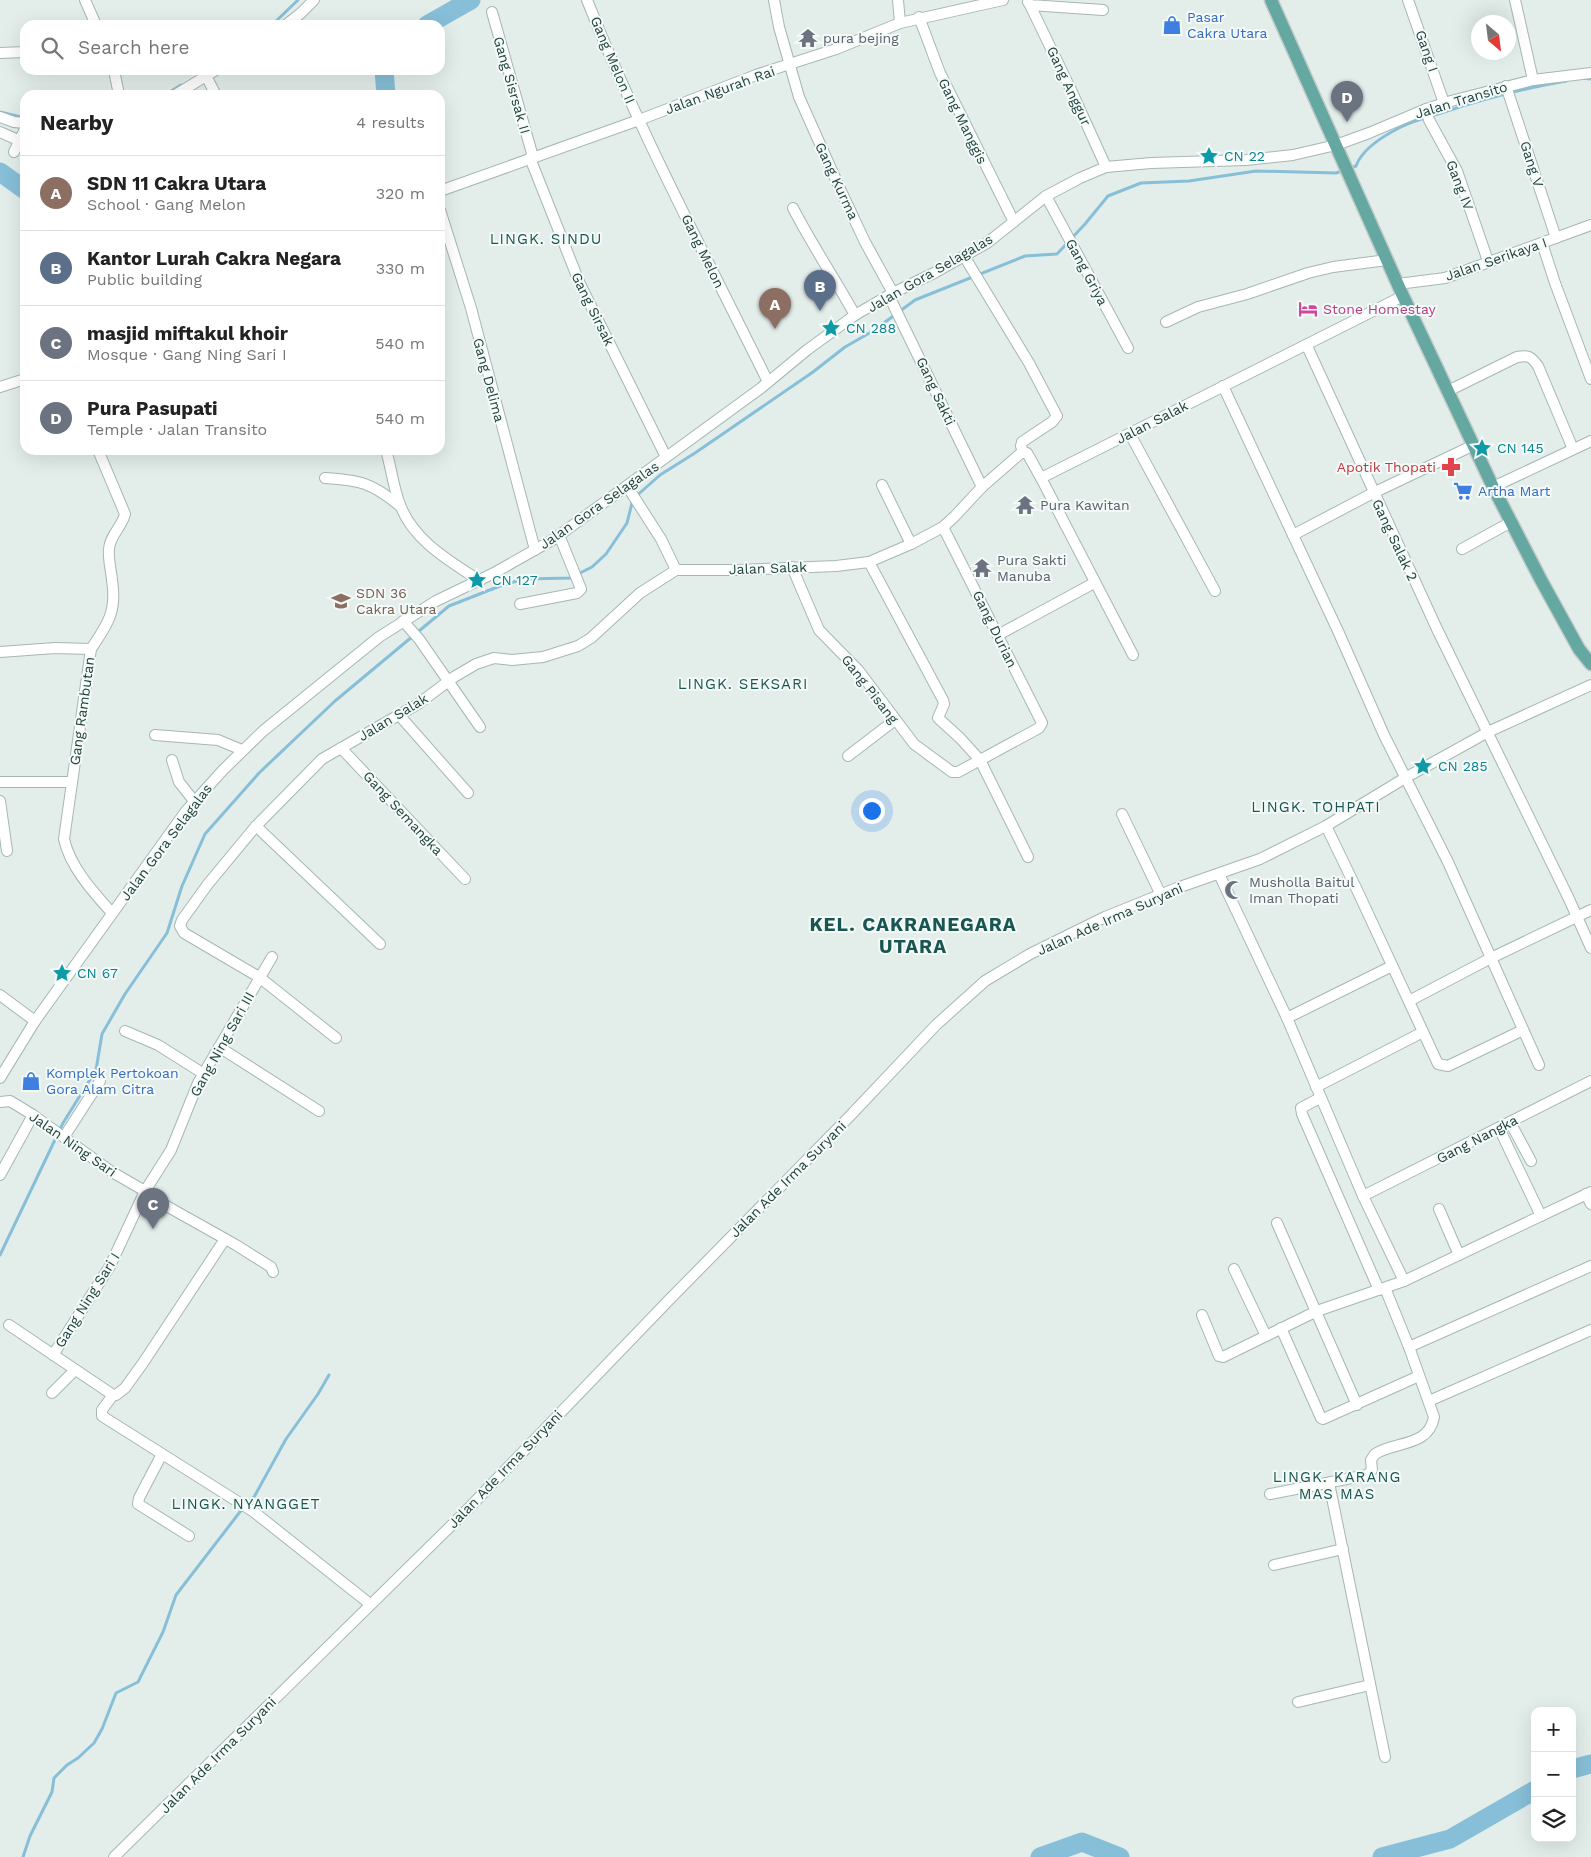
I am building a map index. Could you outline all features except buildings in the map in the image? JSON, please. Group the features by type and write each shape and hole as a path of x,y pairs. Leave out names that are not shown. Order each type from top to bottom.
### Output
{"main road":[{"path":"1274,1 1403,296 1493,487 1530,561 1570,633 1591,664"}],"street":[{"path":"85,0 94,20"},
{"path":"292,20 314,0"},
{"name":"Gang Melon II","path":"587,0 638,120"},
{"name":"Gang Kurma","path":"774,0 779,27 799,97 819,145 892,298"},
{"path":"898,0 900,23"},
{"name":"Jalan Ngurah Rai","path":"445,189 638,120 756,75 860,40 900,23 1003,0"},
{"name":"Gang I","path":"1408,0 1444,104"},
{"path":"1515,0 1533,80"},
{"path":"1028,3 1103,10"},
{"name":"Gang Anggur","path":"1028,3 1072,92 1106,168"},
{"name":"Gang Sisrsak II","path":"492,12 531,158"},
{"name":"Gang Manggis","path":"919,18 940,73 1014,222"},
{"path":"0,54 20,52"},
{"name":"Jalan Transito","path":"1336,145 1427,114 1444,104 1508,92 1533,80 1591,74"},
{"path":"115,75 118,90"},
{"path":"183,90 206,76 213,90"},
{"name":"Gang V","path":"1508,92 1556,238"},
{"name":"Gang IV","path":"1427,114 1457,171 1488,261"},
{"path":"0,117 20,123"},
{"name":"Gang Melon","path":"638,120 768,382"},
{"path":"0,132 20,141 14,152"},
{"name":"Jalan Gora Selagalas","path":"0,1078 35,1021 194,801 242,750 362,651 403,621 453,592 480,581 535,550 630,490 666,457 855,315 892,298 987,243 1046,196 1080,178 1106,168 1151,163 1246,160 1284,156 1336,145"},
{"name":"Gang Sirsak","path":"531,158 580,284 666,457"},
{"name":"Gang Griya","path":"1046,196 1128,348"},
{"path":"793,208 811,243 834,277 855,315"},
{"name":"Jalan Serikaya I","path":"1398,284 1445,278 1591,225"},
{"name":"Gang Delima","path":"445,226 471,308 535,550"},
{"path":"1542,242 1555,283 1591,379"},
{"name":"Jalan Salak","path":"259,977 184,933 180,927 182,920 208,884 256,826 322,759 418,704 448,681 486,659 533,659 578,646 592,638 644,590 676,570 737,570 836,566 869,562 911,544 943,527 982,487 1023,452 1022,442 1052,422 1057,416 1029,363 964,256"},
{"path":"1166,322 1198,307 1247,294 1308,273 1333,267 1387,260"},
{"name":"Jalan Salak","path":"1041,478 1223,386 1307,346 1403,296"},
{"name":"Gang Sakti","path":"892,298 982,487"},
{"name":"Gang Salak 2","path":"1307,346 1437,629 1591,948"},
{"path":"1448,391 1517,358 1527,356 1532,358 1538,366 1572,449"},
{"path":"0,387 20,381"},
{"path":"1223,386 1405,778 1448,862 1539,1065"},
{"path":"1130,434 1215,591"},
{"path":"1493,487 1591,441"},
{"path":"1293,535 1374,493 1474,445"},
{"path":"1023,452 1027,453 1041,478 1132,655"},
{"name":"Gang Rambutan","path":"100,455 125,514 108,547 114,593 113,610 106,628 91,649 65,829 66,844 82,875 112,913"},
{"path":"387,455 400,507 413,528 433,549 480,581"},
{"path":"325,478 354,480 366,484 375,488 400,507"},
{"path":"882,485 911,544"},
{"path":"630,490 661,539 676,570"},
{"path":"1462,549 1511,522"},
{"name":"Gang Durian","path":"943,527 1041,719 1041,725 1036,730 980,760"},
{"path":"520,604 577,593 581,589 559,535"},
{"path":"869,562 943,700 944,704 938,718 980,760 1028,857"},
{"name":"Gang Pisang","path":"792,567 819,630 859,671 894,720 914,744 950,771 958,772 980,760"},
{"path":"998,635 1094,583"},
{"path":"403,621 419,639 480,727"},
{"path":"0,652 55,648 91,649"},
{"name":"Jalan Ade Irma Suryani","path":"114,1857 464,1512 967,995 1006,967 1052,942 1161,895 1260,859 1326,826 1405,778 1488,732 1591,684"},
{"path":"399,715 468,793"},
{"path":"848,756 894,720"},
{"path":"155,735 218,740 242,750"},
{"name":"Gang Semangka","path":"342,748 465,879"},
{"path":"172,760 179,782 194,801"},
{"path":"0,782 72,782"},
{"path":"0,801 7,851"},
{"path":"1122,814 1161,895"},
{"path":"256,826 380,944"},
{"path":"1326,826 1436,1062 1448,1066 1523,1030"},
{"path":"1219,874 1287,1018 1363,1196 1404,1281"},
{"path":"1409,1001 1490,958 1591,910"},
{"name":"Gang Ning Sari III","path":"145,1191 171,1150 194,1092 272,957"},
{"path":"1287,1018 1392,966"},
{"path":"259,977 336,1038"},
{"path":"0,995 35,1021"},
{"path":"126,1031 158,1046 204,1074"},
{"path":"1316,1087 1423,1032"},
{"path":"219,1047 319,1111"},
{"path":"64,1137 100,1081"},
{"name":"Gang Nangka","path":"1363,1196 1591,1081"},
{"path":"1270,1494 1367,1475 1371,1472 1372,1458 1376,1453 1417,1440 1433,1424 1434,1417 1409,1347 1302,1114 1301,1108 1320,1098"},
{"name":"Jalan Ning Sari","path":"0,1102 10,1101 112,1172 163,1204 225,1239 270,1267 273,1272"},
{"path":"0,1175 34,1116"},
{"path":"1510,1122 1531,1161"},
{"path":"1499,1128 1541,1216"},
{"name":"Gang Ning Sari I","path":"53,1355 110,1266 145,1191"},
{"path":"1202,1314 1221,1357 1317,1311 1404,1281 1541,1216 1589,1196"},
{"path":"1439,1209 1459,1255"},
{"path":"1277,1223 1357,1405"},
{"path":"9,1325 75,1370 116,1395 122,1391 139,1369 225,1239"},
{"path":"1409,1347 1591,1266"},
{"path":"1234,1269 1266,1336"},
{"path":"1281,1328 1321,1418 1325,1419 1420,1376"},
{"path":"1429,1402 1591,1330"},
{"path":"52,1393 75,1370"},
{"path":"113,1394 102,1410 102,1416 254,1512 370,1604"},
{"path":"162,1454 139,1498 138,1504 190,1536"},
{"path":"1329,1483 1385,1757"},
{"path":"1274,1565 1342,1549"},
{"path":"1298,1702 1370,1685"}],"waterway":[{"path":"277,20 298,0"},
{"path":"436,20 471,0"},
{"path":"384,75 386,90"},
{"path":"1582,78 1591,79"},
{"path":"1351,168 1356,166 1363,154 1381,138 1411,122 1489,98 1566,81"},
{"path":"173,90 181,85"},
{"path":"0,112 20,117"},
{"path":"0,1255 63,1123 96,1070 102,1034 125,994 167,933 182,886 205,834 259,773 335,701 449,606 500,586 524,579 570,578 592,567 606,554 627,523 633,499 660,475 813,372 845,347 873,331 915,300 1025,256 1057,254 1108,196 1141,183 1189,181 1256,171 1336,173 1345,170"},
{"path":"0,172 20,186"},
{"path":"23,1857 30,1836 52,1792 54,1778 94,1743 102,1729 116,1693 138,1682 163,1632 176,1595 246,1504 254,1497 286,1439 329,1375"},
{"path":"1576,1768 1591,1764"},
{"path":"1382,1857 1450,1839 1531,1792"},
{"path":"1040,1857 1082,1842 1120,1857"}],"place":[{"name":"Pasar Cakra Utara","path":"1172,25"},
{"name":"pura bejing","path":"808,38"},
{"name":"Pura Pasupati","path":"1347,122"},
{"name":"CN 22","path":"1209,156"},
{"name":"Stone Homestay","path":"1308,309"},
{"name":"Kantor Lurah Cakra Negara","path":"820,311"},
{"name":"CN 288","path":"831,328"},
{"name":"SDN 11 Cakra Utara","path":"775,329"},
{"name":"CN 145","path":"1482,448"},
{"name":"Apotik Thopati","path":"1451,467"},
{"name":"Artha Mart","path":"1463,491"},
{"name":"Pura Kawitan","path":"1025,505"},
{"name":"Pura Sakti Manuba","path":"982,568"},
{"name":"CN 127","path":"477,580"},
{"name":"SDN 36 Cakra Utara","path":"341,601"},
{"name":"CN 285","path":"1423,766"},
{"name":"Musholla Baitul Iman Thopati","path":"1234,890"},
{"name":"CN 67","path":"62,973"},
{"name":"Komplek Pertokoan Gora Alam Citra","path":"31,1081"},
{"name":"masjid miftakul khoir","path":"153,1229"}],"district":[{"name":"LINGK. SINDU","path":"546,239"},
{"name":"LINGK. SEKSARI","path":"743,684"},
{"name":"LINGK. TOHPATI","path":"1316,807"},
{"name":"KEL. CAKRANEGARA UTARA","path":"913,935"},
{"name":"LINGK. KARANG MAS MAS","path":"1337,1486"},
{"name":"LINGK. NYANGGET","path":"246,1504"}]}
